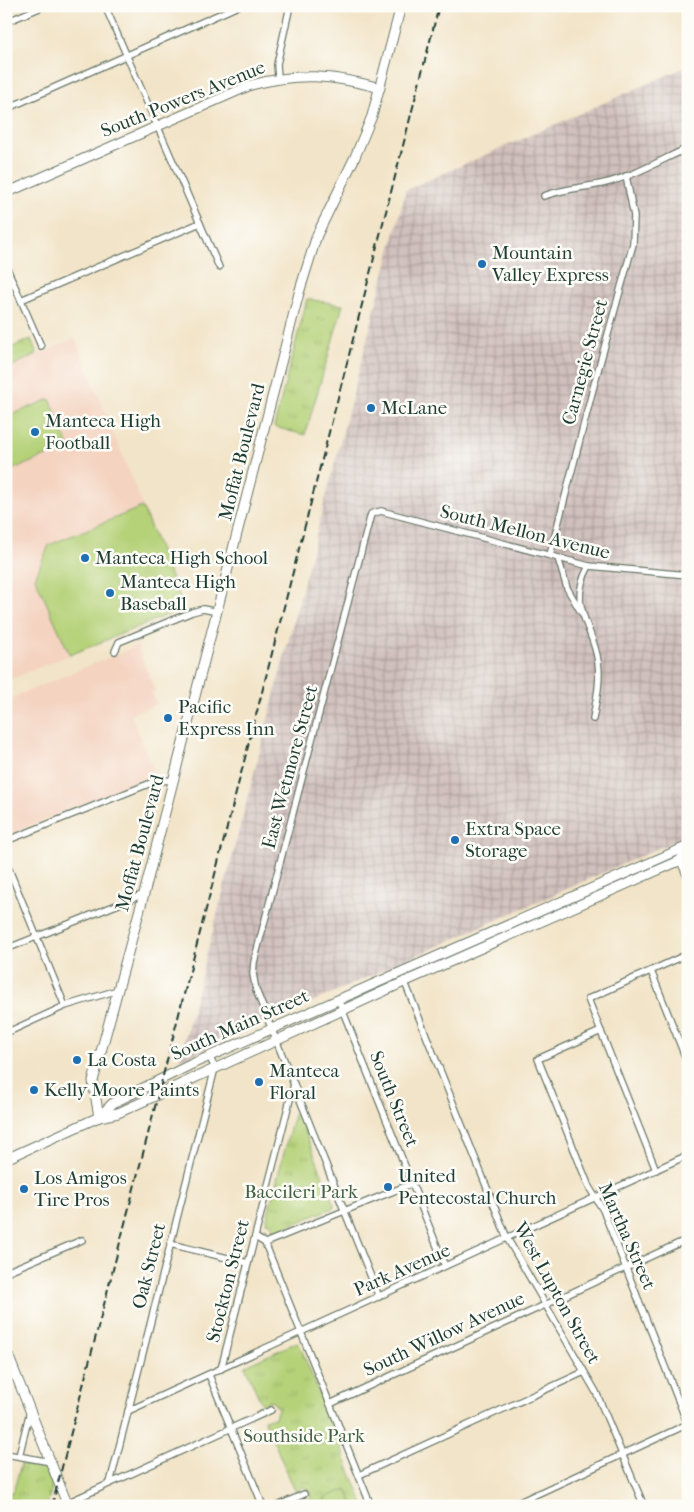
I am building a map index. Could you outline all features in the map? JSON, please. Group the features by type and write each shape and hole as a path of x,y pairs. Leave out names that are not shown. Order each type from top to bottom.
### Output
{"main road":[{"name":"Moffat Boulevard","path":"99,1117 93,1081 218,612 299,293 317,235 355,157 372,116 401,6"},
{"name":"South Powers Avenue","path":"6,193 157,125 251,85 278,77 330,76 380,88"},
{"name":"South Main Street","path":"99,1117 113,1103 209,1056 688,846"},
{"path":"688,852 685,858 688,875"},
{"name":"South Main Street","path":"6,1159 99,1117 118,1113 404,982 685,858"},
{"path":"551,906 555,917"},
{"path":"6,1350 68,1504"}],"street":[{"path":"6,22 44,6"},
{"path":"106,6 126,57 219,268"},
{"path":"6,109 238,6"},
{"path":"278,77 277,64 290,6"},
{"path":"544,196 563,189 606,183 688,148"},
{"name":"Carnegie Street","path":"550,556 595,381 633,244 634,216 626,176"},
{"path":"21,300 200,223"},
{"path":"6,266 41,346"},
{"name":"East Wetmore Street","path":"379,1297 256,990 253,974 254,962 368,521 373,512 386,512"},
{"name":"South Mellon Avenue","path":"386,512 589,566 688,574"},
{"path":"558,558 567,588 580,612 598,662 599,678 593,719"},
{"path":"580,612 582,586 589,566"},
{"path":"115,651 119,642 192,612 203,609 218,612"},
{"path":"6,841 156,781 174,780"},
{"path":"6,862 65,1006"},
{"path":"6,948 144,894"},
{"path":"656,1170 588,999 688,954"},
{"path":"651,971 688,1064"},
{"path":"400,972 404,982"},
{"name":"West Lupton Street","path":"404,982 507,1238 606,1412 644,1506"},
{"path":"6,1033 15,1027 65,1006 118,990"},
{"name":"South Street","path":"338,999 445,1266"},
{"name":"Martha Street","path":"601,1031 538,1059 589,1187 602,1210 626,1268 688,1425"},
{"path":"209,1056 215,1068"},
{"name":"Oak Street","path":"110,1483 215,1068"},
{"name":"Stockton Street","path":"221,1369 294,1084"},
{"name":"Park Avenue","path":"128,1411 688,1155"},
{"path":"266,1243 411,1184"},
{"path":"255,1237 266,1243 371,1506"},
{"name":"South Willow Avenue","path":"330,1404 688,1239"},
{"path":"6,1272 82,1240"},
{"path":"170,1244 248,1263"},
{"path":"359,1475 584,1372"},
{"path":"210,1374 263,1506"},
{"path":"6,1379 16,1375"},
{"path":"20,1456 30,1408"},
{"path":"68,1504 271,1410"},
{"path":"511,1506 688,1425"},
{"path":"6,1454 51,1462"},
{"path":"278,1506 304,1494"}],"shaded area":[{"path":"688,66 688,835 179,1061 406,190"},
{"name":"Manteca High School","path":"75,338 184,608 6,681 6,369"},
{"path":"137,646 155,691 152,693 157,704 131,714 155,774 6,836 6,700"}],"green space":[{"path":"307,299 343,305 305,435 274,427"},
{"path":"31,339 37,354 6,369 6,350"},
{"name":"Manteca High Football","path":"50,399 69,447 6,472 6,417"},
{"name":"Manteca High Baseball","path":"142,507 184,608 70,655 35,578 49,545"},
{"name":"Baccileri Park","path":"298,1113 334,1205 333,1208 274,1232 271,1223 266,1222 294,1114"},
{"name":"Southside Park","path":"297,1342 364,1506 301,1506 299,1502 305,1503 310,1499 311,1492 307,1488 302,1487 296,1493 264,1419 275,1418 278,1408 273,1402 268,1401 262,1405 245,1366"},
{"path":"21,1464 46,1469 52,1486 47,1506 6,1506 6,1491 13,1493"},
{"path":"347,1489 353,1504 327,1506 324,1498"}],"railway":[{"path":"52,1506 439,6"}],"place":[{"name":"Mountain Valley Express","path":"482,264"},
{"name":"McLane","path":"371,408"},
{"name":"Manteca High Football","path":"35,432"},
{"name":"Manteca High School","path":"85,558"},
{"name":"Manteca High Baseball","path":"110,593"},
{"name":"Pacific Express Inn","path":"168,718"},
{"name":"Extra Space Storage","path":"455,840"},
{"name":"La Costa","path":"77,1060"},
{"name":"Manteca Floral","path":"259,1082"},
{"name":"Kelly Moore Paints","path":"34,1090"},
{"name":"United Pentecostal Church","path":"388,1187"},
{"name":"Los Amigos Tire Pros","path":"24,1189"}]}
